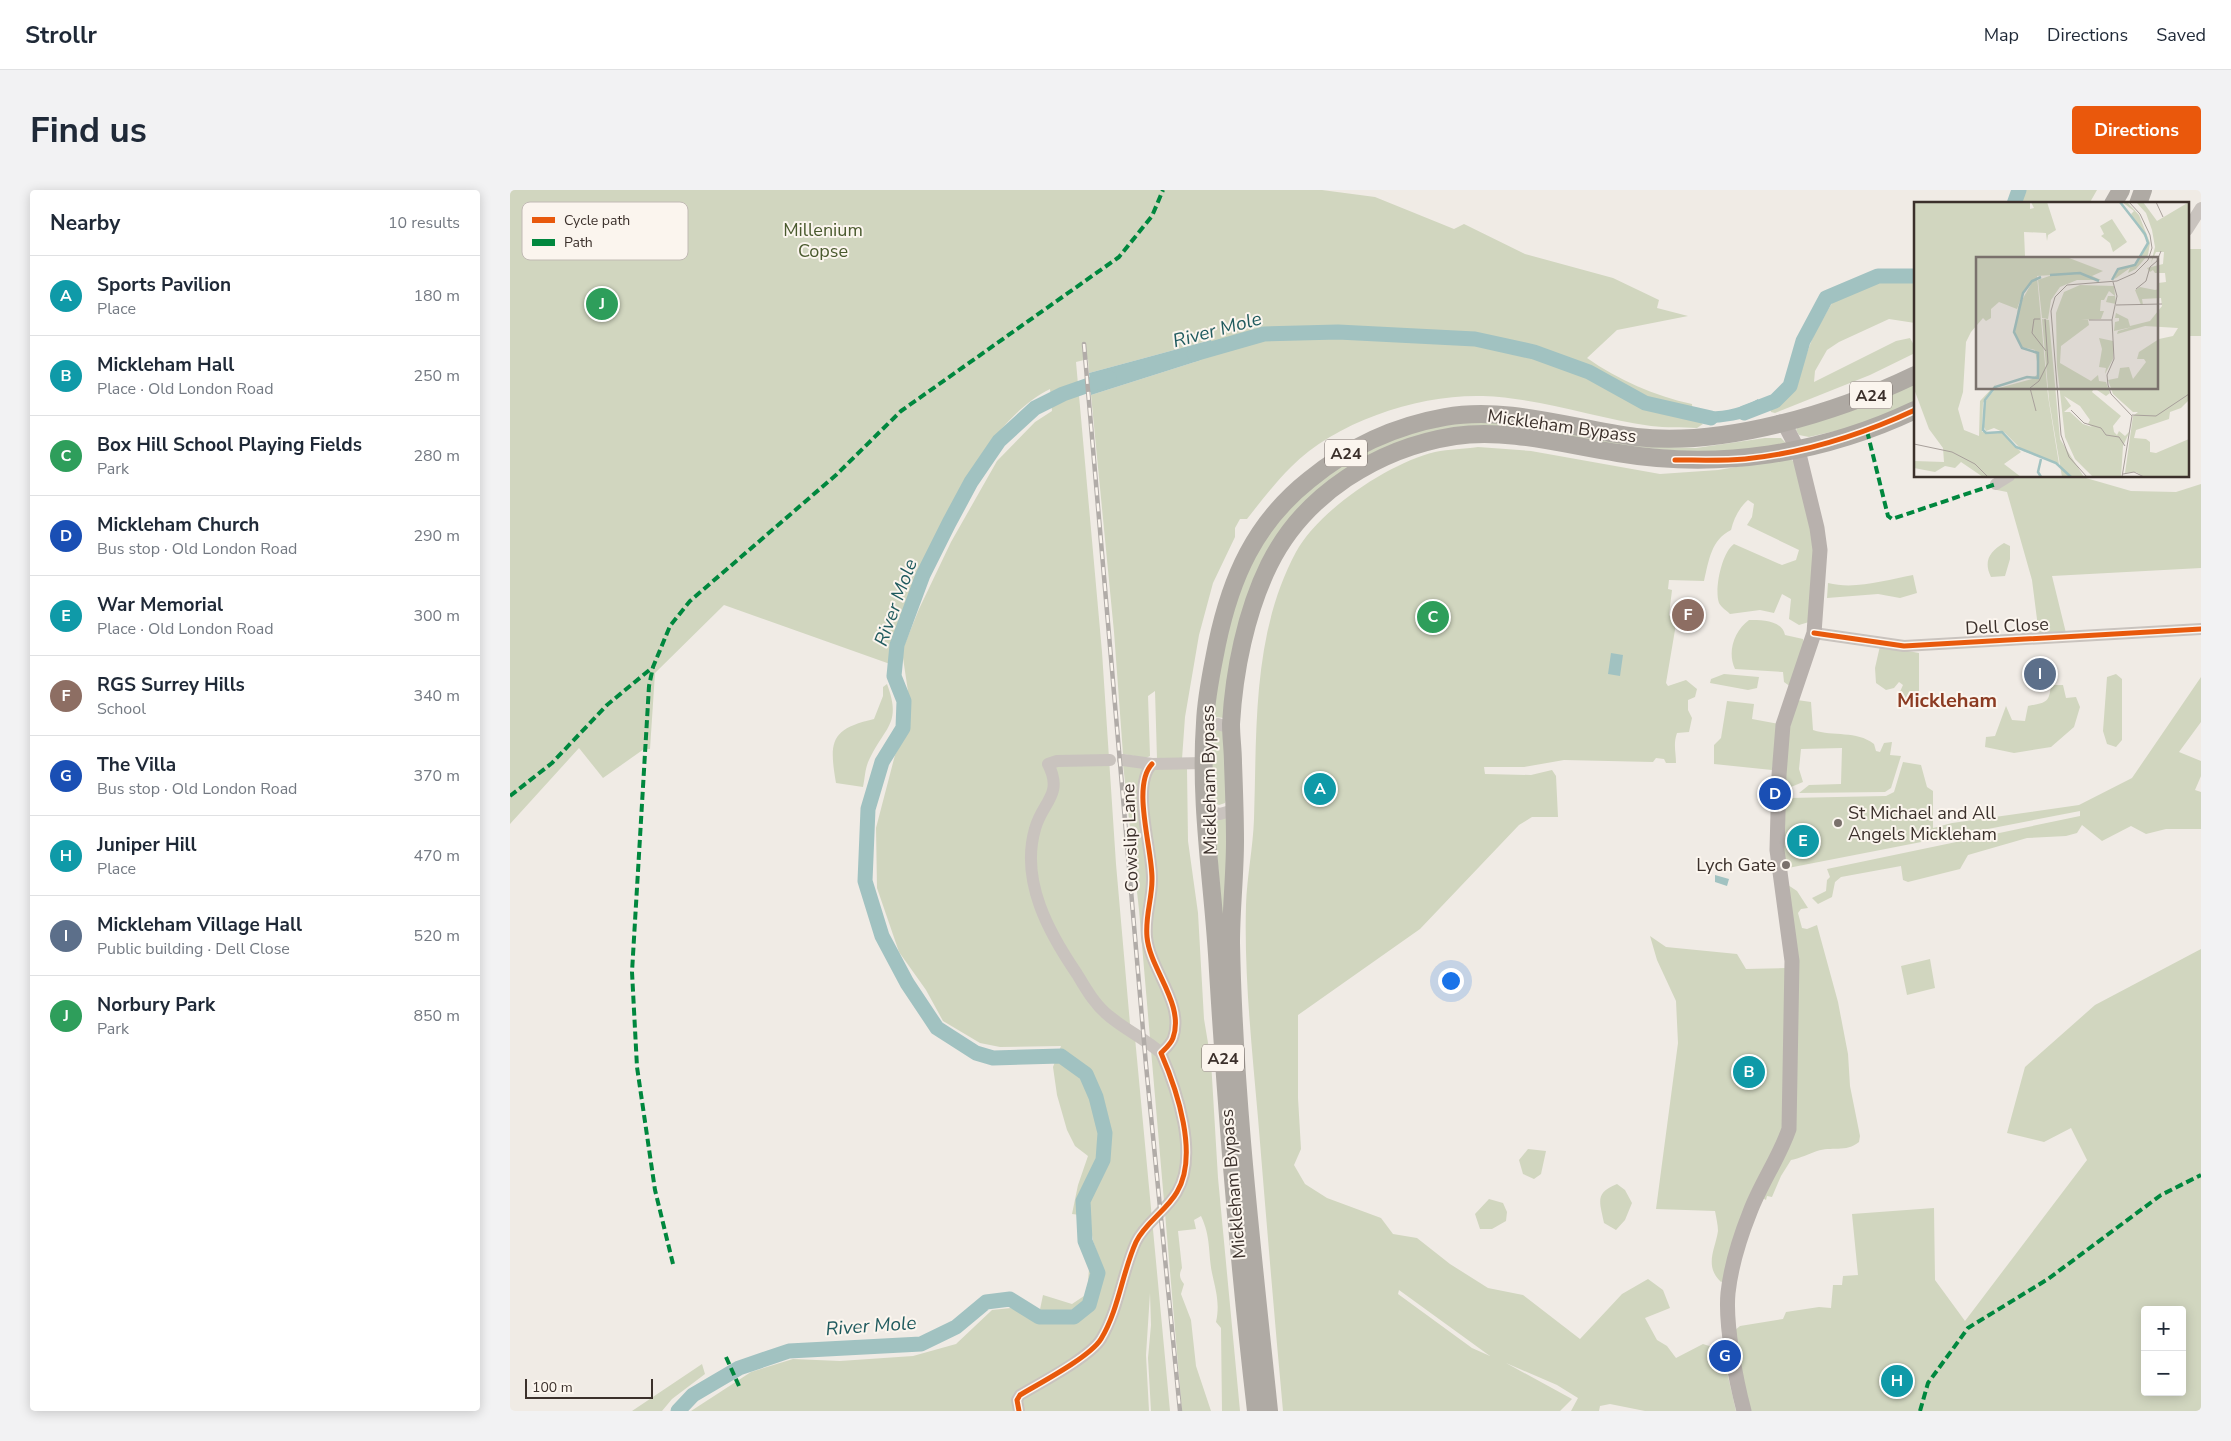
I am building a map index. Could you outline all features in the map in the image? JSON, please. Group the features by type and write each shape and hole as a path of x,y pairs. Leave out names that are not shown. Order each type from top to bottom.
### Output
{"highway":[{"path":"2114,202 2121,190"},
{"path":"2139,202 2144,190"},
{"name":"Mickleham Bypass","path":"1256,1411 1229,1137 1215,912 1205,810 1204,727 1209,682 1221,626 1232,586 1246,554 1279,506 1325,466 1361,444 1402,427 1447,417 1467,415 1525,417 1638,437 1677,439 1722,435 1780,422 1859,400 1914,375"},
{"name":"Mickleham Bypass","path":"1269,1411 1250,1224 1236,1047 1231,942 1234,810 1231,728 1240,661 1250,615 1268,567 1282,540 1308,510 1341,481 1381,457 1416,444 1459,435 1506,436 1675,460 1744,459 1795,444 1838,440 1867,431 1914,410"}],"main road":[{"path":"1744,1411 1735,1371 1728,1296 1731,1276 1750,1211 1783,1146 1789,1129 1792,961 1777,850 1779,775 1783,725 1814,634 1820,550 1817,528 1795,444 1786,427 1780,422"},
{"path":"1756,428 1795,444"}],"street":[{"path":"2188,228 2201,208"},
{"path":"1996,484 2006,478"},
{"name":"Dell Close","path":"1814,634 1904,646 2201,628"},
{"path":"1204,727 1218,724 1231,728"},
{"path":"1019,1411 1017,1400 1020,1395 1083,1356 1101,1340 1117,1300 1137,1240 1177,1193 1186,1173 1186,1147 1176,1087 1161,1053 1148,1042 1108,1016 1093,1000 1052,933 1036,894 1030,861 1035,829 1055,786 1054,775 1048,764 1057,761 1117,760 1152,764 1205,764"},
{"name":"Cowslip Lane","path":"1152,764 1145,776 1143,791 1152,882 1147,937 1153,963 1173,1007 1176,1023 1173,1040 1161,1053"},
{"path":"1205,810 1220,814 1234,810"}],"green space":[{"name":"Millenium Copse","path":"510,190 1322,190 1375,197 1454,229 1464,224 1525,254 1613,278 1659,300 1657,308 1688,316 1617,330 1587,358 1637,386 1664,397 1692,404 1693,418 1703,424 1697,428 1651,426 1525,400 1483,396 1459,397 1406,405 1355,424 1331,436 1291,467 1247,519 1240,519 1235,528 1235,537 1213,583 1199,635 1185,717 1182,759 1157,759 1155,691 1148,696 1150,756 1146,758 1123,754 1114,632 1091,395 1198,361 1215,353 1211,340 1089,373 1088,359 1076,362 1102,652 1116,864 1130,1024 1134,1027 1170,1411 1151,1411 1148,1358 1151,1325 1150,1293 1146,1355 1149,1411 691,1411 751,1372 793,1359 840,1361 913,1356 956,1344 992,1310 1011,1308 1038,1319 1043,1295 1072,1304 1087,1294 1089,1269 1101,1263 1093,1241 1089,1216 1072,1214 1078,1185 1088,1156 1075,1146 1067,1130 1057,1095 1053,1067 1061,1046 1000,1047 980,1043 943,1021 926,990 899,952 877,888 876,828 895,755 907,733 910,705 902,651 919,609 951,542 997,461 1035,422 1052,411 1050,389 1022,408 995,436 948,510 912,592 890,664 724,605 655,673 650,749 644,749 603,778 579,748 510,824"},
{"path":"2025,190 2097,190 2090,202 2021,202"},
{"path":"2188,249 2201,249 2201,336 2188,336"},
{"path":"1882,281 1914,281 1914,323 1889,319 1839,342 1827,350 1815,371 1814,382 1896,341 1910,338 1914,345 1913,354 1870,375 1775,413 1771,412 1770,408 1792,393 1814,334 1832,303"},
{"path":"1914,382 1914,406 1870,423 1809,437 1799,435 1796,430 1798,427"},
{"path":"1483,420 1666,447 1696,448 1765,438 1781,438 1786,443 1786,447 1699,453 1574,441 1408,441 1280,539 1224,718 1215,717 1210,713 1222,638 1249,559 1310,482 1411,428"},
{"path":"1478,447 1531,451 1660,474 1718,470 1790,458 1796,464 1816,549 1809,622 1799,625 1789,619 1791,599 1782,594 1774,613 1760,610 1730,614 1719,603 1718,580 1720,571 1726,555 1734,544 1782,565 1796,560 1799,550 1747,525 1752,517 1754,504 1748,500 1737,514 1731,530 1724,534 1715,545 1709,558 1704,581 1669,580 1668,589 1672,590 1669,615 1676,624 1666,683 1668,686 1686,680 1697,689 1695,697 1688,700 1688,710 1692,718 1689,732 1677,733 1675,744 1676,763 1666,763 1664,759 1656,758 1653,762 1564,760 1524,767 1484,767 1485,774 1531,775 1552,770 1556,776 1558,817 1532,817 1519,825 1420,929 1298,1015 1298,1098 1301,1149 1294,1165 1305,1184 1327,1198 1381,1218 1393,1234 1417,1238 1450,1264 1488,1288 1523,1295 1580,1339 1622,1294 1648,1279 1663,1290 1670,1308 1645,1318 1657,1340 1667,1346 1676,1358 1703,1344 1722,1350 1736,1411 1645,1411 1610,1404 1600,1406 1599,1411 1571,1411 1578,1398 1557,1385 1506,1363 1572,1399 1560,1411 1283,1411 1251,1039 1246,958 1247,894 1253,830 1257,716 1264,649 1271,616 1282,583 1296,552 1321,520 1357,490 1397,466 1435,452","holes":["1399,1290 1490,1356 1472,1348 1398,1294"]},
{"path":"2011,478 2086,478 2131,491 2176,492 2201,484 2201,568 2052,576 2066,633 2039,635 2032,580 2007,492 1992,489"},
{"path":"2004,543 2010,546 2010,559 2005,576 1991,577 1988,566 1989,557 1995,549"},
{"path":"1913,575 1917,593 1900,598 1878,594 1827,598 1828,583 1860,585"},
{"path":"1749,620 1770,622 1780,626 1785,635 1803,639 1805,645 1791,687 1784,682 1783,672 1735,669 1732,656 1733,642 1739,630"},
{"path":"1880,646 1919,653 1919,704 1906,701 1898,696 1903,685 1899,682 1894,688 1886,690 1876,683 1875,668"},
{"path":"1724,674 1759,677 1757,688 1748,690 1710,683 1711,679"},
{"path":"2116,674 2122,679 2122,740 2116,747 2107,744 2103,731 2107,677"},
{"path":"2201,677 2201,722 2179,752 2201,761 2201,776 2195,790 2201,792 2201,829 2166,829 2146,834 2131,826 2102,841 2082,825 2077,833 2066,836 2027,838 1968,855 1960,869 1908,882 1903,880 1901,866 1841,877 1835,882 1832,897 1818,904 1812,898 1826,891 1827,880 1830,877 1827,869 2080,816 2080,811 1788,868 1783,866 1785,802 1788,798 1886,796 1894,792 1903,762 1921,765 1927,787 1933,791 1933,828 1952,823 2079,805 2132,778"},
{"path":"887,684 893,708 892,717 886,732 868,763 863,787 836,783 833,747 836,739 849,727 874,719 883,696 883,687"},
{"path":"2051,685 2063,685 2066,698 2076,697 2080,707 2074,727 2051,747 2014,753 1985,747 1986,737 1995,736 2006,706 2012,720 2025,721 2028,706 2039,704 2048,699"},
{"path":"1797,700 1811,702 1813,730 1860,737 1874,744 1876,751 1880,752 1884,743 1892,742 1890,755 1901,756 1891,788 1885,792 1799,793 1809,785 1841,784 1842,748 1801,749 1799,769 1803,782 1791,787 1784,783 1787,735"},
{"path":"1727,701 1754,704 1752,719 1779,724 1772,770 1714,764 1714,745 1721,738"},
{"path":"1214,730 1222,730 1226,734 1227,797 1225,803 1219,805 1211,801 1210,736"},
{"path":"1123,764 1187,769 1188,841 1198,913 1204,1019 1211,1061 1218,1178 1240,1411 1222,1411 1221,1328 1216,1322 1217,1298 1208,1238 1201,1216 1194,1220 1196,1229 1178,1231 1182,1268 1180,1276 1184,1284 1181,1294 1191,1320 1196,1366 1211,1411 1182,1411 1139,910"},
{"path":"1227,817 1229,998 1214,818"},
{"path":"1788,885 1797,891 1808,908 1801,909 1798,913 1802,928 1807,929 1817,925 1838,1002 1848,1054 1850,1086 1860,1136 1859,1142 1849,1147 1817,1151 1791,1160 1781,1176 1772,1197 1767,1196 1766,1200 1761,1197 1786,1146"},
{"path":"1650,936 1666,947 1737,954 1746,969 1786,968 1785,1128 1725,1280 1721,1282 1713,1270 1712,1264 1718,1231 1715,1211 1656,1209 1678,1043 1676,1001 1657,960"},
{"path":"2201,949 2201,1411 1748,1411 1735,1330 1740,1326 1783,1319 1786,1312 1819,1307 1831,1308 1833,1285 1842,1285 1843,1276 1858,1275 1852,1214 1934,1208 1935,1280 1965,1321 2087,1160 2071,1128 2044,1142 2007,1133 2025,1067 2095,1005"},
{"path":"1930,959 1935,988 1907,995 1901,966"},
{"path":"1528,1149 1546,1151 1541,1174 1534,1179 1523,1174 1519,1160"},
{"path":"1617,1184 1625,1190 1632,1203 1625,1220 1616,1230 1604,1223 1600,1199 1605,1191"},
{"path":"1489,1199 1503,1203 1507,1212 1506,1221 1492,1229 1480,1229 1475,1214"},
{"path":"702,1364 705,1374 672,1399 662,1411 632,1411"}],"water":[{"path":"1211,340 1215,353 1198,361 1091,395 1089,373"},
{"path":"1758,399 1765,412 1718,423 1709,423 1692,418 1692,410 1709,412 1726,410 1743,406"},
{"path":"1611,653 1623,655 1620,676 1608,674"},
{"path":"1715,875 1729,879 1727,886 1715,882"}],"waterway":[{"name":"River Mole","path":"2015,202 2019,190"},
{"name":"River Mole","path":"1744,413 1775,401 1790,386 1803,341 1826,298 1878,276 1914,276"},
{"name":"River Mole","path":"1194,354 1264,334 1338,332 1475,339 1534,352 1589,372 1645,403 1711,418"},
{"name":"River Mole","path":"678,1411 693,1395 739,1368 789,1351 921,1344 956,1327 986,1302 1010,1299 1039,1317 1074,1317 1089,1305 1098,1273 1085,1241 1083,1201 1103,1160 1105,1133 1096,1097 1086,1074 1061,1056 993,1058 976,1053 937,1028 907,983 882,936 865,881 868,809 882,762 903,728 904,701 894,676 897,645 923,575 971,482 999,441 1035,408 1063,394 1109,378"}],"railway":[{"path":"1084,344 1146,1065 1180,1411"}],"marked path":[{"path":"673,1264 655,1190 637,1067 632,972 649,686 653,667 670,626 690,601 836,475 901,411 1119,257 1152,216 1163,190"},
{"path":"1867,431 1888,516 1892,519 1996,484"},
{"path":"510,796 552,763 607,705 653,667"},
{"path":"1920,1411 1928,1383 1968,1328 2048,1279 2161,1195 2201,1175"},
{"path":"726,1357 739,1386"}],"cycle path":[{"path":"1675,460 1736,460 1789,452 1832,442 1914,410"},
{"path":"1814,633 1904,646 2201,629"},
{"path":"1019,1411 1017,1400 1020,1395 1087,1354 1101,1339 1112,1316 1136,1242 1145,1229 1173,1199 1183,1177 1186,1160 1183,1122 1179,1103 1161,1053 1173,1038 1174,1013 1166,987 1149,949 1147,937 1152,880 1144,819 1143,787 1146,774 1152,764"}],"place":[{"name":"Norbury Park","path":"602,304"},
{"name":"RGS Surrey Hills","path":"1688,615"},
{"name":"Box Hill School Playing Fields","path":"1433,617"},
{"name":"Mickleham Village Hall","path":"2040,674"},
{"name":"Sports Pavilion","path":"1320,789"},
{"name":"Mickleham Church","path":"1775,794"},
{"name":"St Michael and All Angels Mickleham","path":"1838,823"},
{"name":"War Memorial","path":"1803,841"},
{"name":"Lych Gate","path":"1786,865"},
{"name":"Mickleham Hall","path":"1749,1072"},
{"name":"The Villa","path":"1725,1356"},
{"name":"Juniper Hill","path":"1897,1381"}],"district":[{"name":"Mickleham","path":"1947,700"}]}
